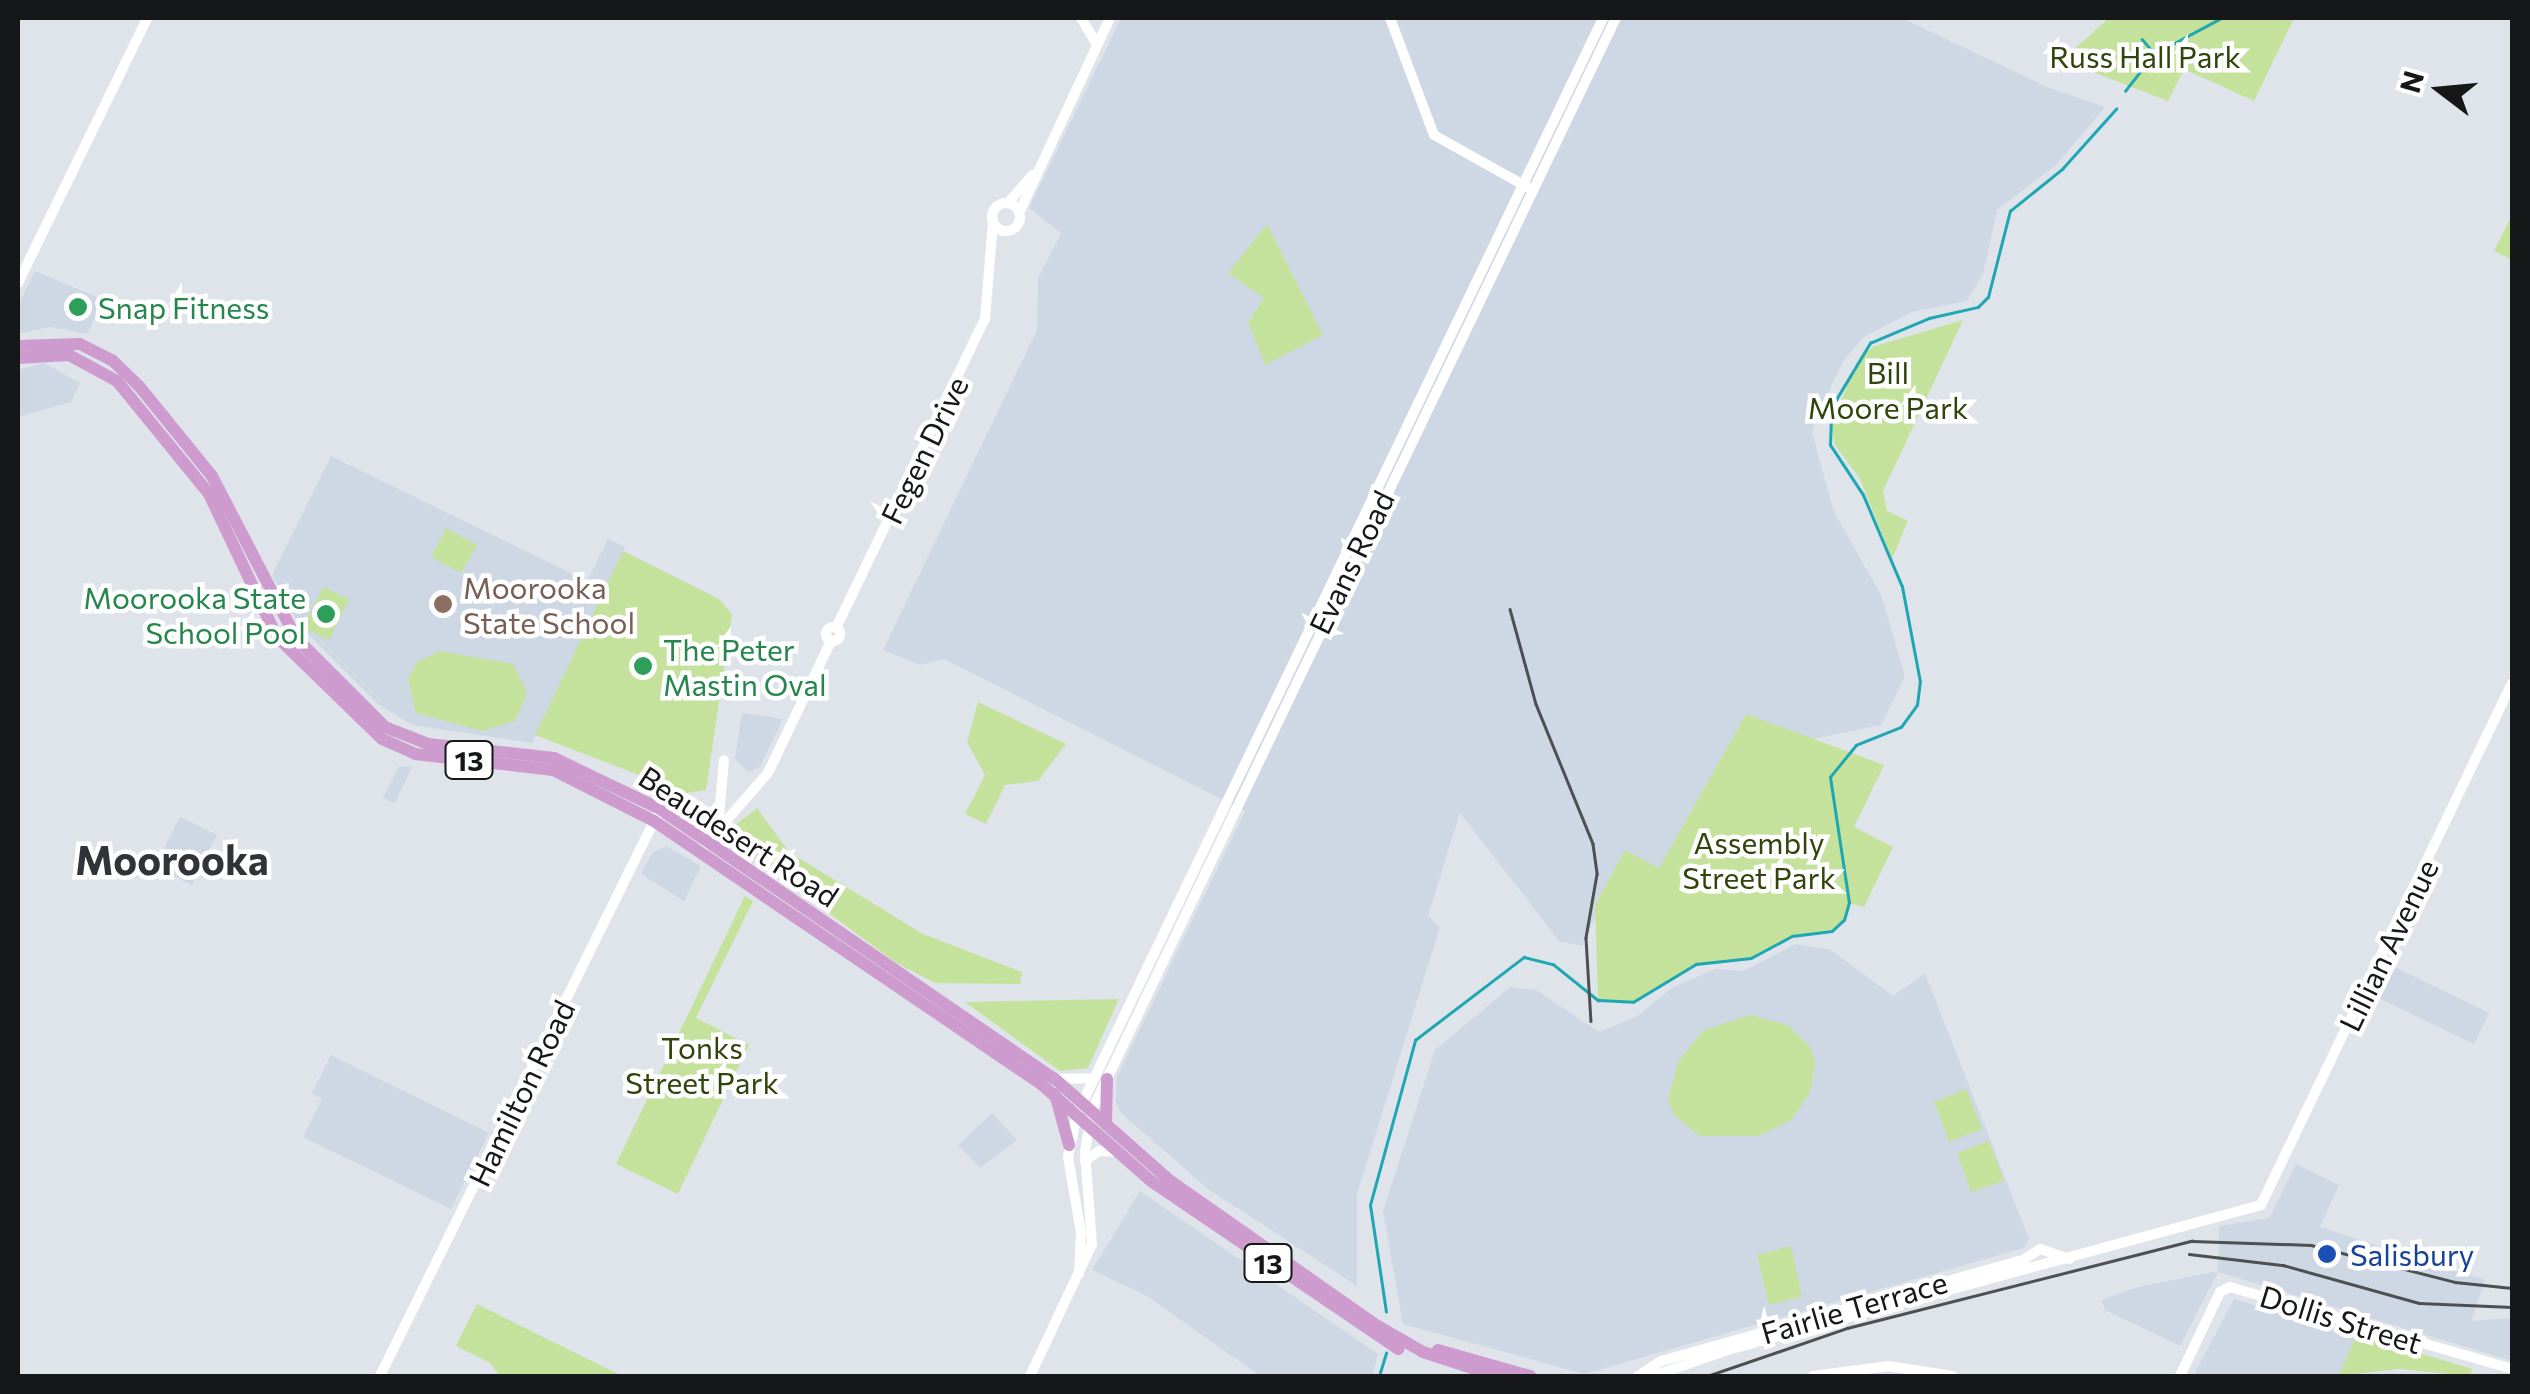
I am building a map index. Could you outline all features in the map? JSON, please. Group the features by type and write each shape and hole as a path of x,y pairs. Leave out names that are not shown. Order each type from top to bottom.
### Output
{"highway":[{"name":"Beaudesert Road","path":"18,348 55,340 92,348 139,386 212,476 296,638 385,726 428,744 554,758 657,815 1056,1078 1118,1152 1376,1330 1465,1376"},
{"name":"Beaudesert Road","path":"704,846 1054,1094 1106,1124 1168,1180 1324,1286 1376,1330 1422,1352 1496,1376"},
{"path":"1101,1078 1106,1124"},
{"path":"1054,1094 1068,1145"},
{"path":"1324,1286 1439,1351 1530,1376"}],"street":[{"path":"18,284 148,18"},
{"path":"1082,18 1097,45"},
{"path":"1036,170 1008,204 996,208 993,221 1007,230 1016,226 1036,170 1110,18"},
{"path":"1390,18 1434,135 1527,188"},
{"name":"Evans Road","path":"1085,1112 1527,188 1603,18"},
{"name":"Evans Road","path":"1527,188 1616,18"},
{"path":"1008,204 1019,213"},
{"name":"Fegen Drive","path":"718,827 768,773 831,641 826,632 836,628 979,335 993,221"},
{"name":"Fegen Drive","path":"988,266 1007,230"},
{"name":"Lillian Avenue","path":"2261,1205 2512,684"},
{"path":"704,846 718,827 724,760"},
{"name":"Hamilton Road","path":"380,1376 657,815"},
{"path":"1056,1078 1101,1078"},
{"path":"1079,1276 1081,1233 1068,1145 1085,1112"},
{"path":"1030,1376 1079,1276 1094,1232 1085,1112"},
{"path":"1086,1161 1099,1151 1118,1152"},
{"name":"Fairlie Terrace","path":"1638,1376 2261,1205"},
{"name":"Fairlie Terrace","path":"1656,1373 2022,1260 2040,1249 2070,1259"},
{"name":"Dollis Street","path":"2180,1376 2226,1288 2512,1369"},
{"path":"1812,1376 1888,1366 1952,1376"}],"shaded area":[{"path":"1121,18 1902,18 2047,87 2105,107 2057,164 1997,210 1983,274 1967,301 1912,312 1864,337 1844,360 1817,415 1812,433 1834,512 1881,595 1905,676 1881,725 1813,739 1746,714 1659,868 1626,850 1582,946 1559,941 1460,813 1428,916 1440,927 1357,1194 1357,1286 1208,1189 1120,1112 1116,1101 1117,1077 1245,811 944,659 920,665 883,650 1037,330 1038,278 1061,233 1029,208","holes":["1264,298 1266,365 1248,321"]},
{"path":"35,271 104,300 87,334 50,327 18,334 18,306"},
{"path":"44,363 80,383 71,402 18,417 18,370"},
{"name":"Moorooka State School","path":"331,456 587,581 608,539 625,547 532,743 412,725 378,704 300,626 272,575"},
{"path":"742,713 783,719 760,767 748,772 735,759"},
{"path":"399,766 412,767 395,803 383,798"},
{"path":"180,817 217,835 192,885 155,867"},
{"path":"666,846 701,866 684,901 641,874 652,853"},
{"path":"1796,944 1831,950 1893,996 1925,973 2029,1239 2024,1248 1584,1374 1403,1324 1383,1211 1435,1050 1510,987 1536,990 1599,1032 1636,1017 1673,987 1716,969 1743,971"},
{"path":"2391,965 2489,1013 2474,1044 2376,997"},
{"path":"331,1055 489,1133 451,1209 303,1137 322,1099 312,1093"},
{"path":"992,1113 1017,1140 980,1168 958,1145"},
{"path":"2296,1164 2339,1185 2320,1227 2485,1280 2471,1321 2512,1318 2512,1361 2218,1272 2180,1346 2105,1310 2101,1300 2138,1287 2218,1271 2219,1226 2269,1218"},
{"path":"1140,1191 1378,1354 1372,1376 1260,1376 1147,1296 1092,1270"},
{"path":"2234,1299 2357,1334 2338,1376 2193,1376"}],"green space":[{"name":"Russ Hall Park","path":"2109,18 2294,18 2254,101 2184,69 2168,101 2062,60"},
{"path":"2512,215 2512,260 2494,251"},
{"path":"1267,224 1323,335 1265,365 1248,322 1264,298 1228,273"},
{"name":"Bill Moore Park","path":"1963,320 1883,491 1887,511 1908,521 1892,559 1860,479 1835,445 1831,425 1857,362 1872,347"},
{"path":"446,528 477,545 461,573 431,557"},
{"path":"623,551 719,599 732,614 706,790 686,793 535,735"},
{"name":"Moorooka State School Pool","path":"323,587 349,599 329,640 303,628"},
{"path":"440,651 513,664 527,693 515,721 482,731 416,713 408,679 417,662"},
{"path":"978,702 1066,744 1038,781 1005,785 986,824 965,814 985,775 967,742"},
{"name":"Assembly Street Park","path":"1746,714 1884,765 1854,827 1893,847 1864,907 1849,903 1844,920 1832,931 1792,936 1751,958 1696,964 1633,1002 1598,1000 1595,905 1625,850 1659,868"},
{"path":"757,808 789,852 923,934 1022,972 1020,984 935,983 895,962 727,838 725,833"},
{"name":"Tonks Street Park","path":"745,896 753,901 696,1018 749,1045 678,1194 616,1164"},
{"path":"1119,999 1088,1068 1060,1071 965,1002"},
{"path":"1750,1015 1788,1025 1810,1047 1815,1062 1810,1093 1790,1121 1758,1136 1700,1136 1674,1115 1668,1098 1679,1060 1704,1030"},
{"path":"1966,1089 1982,1129 1949,1142 1934,1102"},
{"path":"1989,1141 2004,1181 1971,1192 1957,1153"},
{"path":"1791,1246 1802,1297 1769,1305 1757,1255"},
{"path":"477,1304 622,1376 500,1376 489,1362 456,1346"},
{"path":"2357,1334 2472,1369 2470,1376 2399,1369 2338,1376"}],"waterway":[{"path":"2125,91 2154,54 2221,18"},
{"path":"2142,39 2154,53"},
{"path":"1386,1312 1370,1205 1415,1040 1524,957 1553,964 1598,1000 1633,1002 1696,964 1751,958 1792,936 1832,931 1844,920 1849,903 1830,777 1856,745 1901,727 1917,705 1920,682 1902,587 1863,495 1830,445 1831,408 1870,343 1929,318 1978,307 1988,297 2010,211 2062,169 2116,109"},
{"path":"1379,1376 1386,1353"}],"railway":[{"path":"1510,609 1536,704 1593,844 1597,874 1586,938 1591,1021"},
{"path":"1707,1376 1847,1328 2192,1241 2311,1245 2455,1282 2512,1288"},
{"path":"2189,1254 2283,1265 2419,1303 2512,1307"}],"place":[{"name":"Snap Fitness","path":"78,307"},
{"name":"Moorooka State School","path":"443,604"},
{"name":"Moorooka State School Pool","path":"326,614"},
{"name":"The Peter Mastin Oval","path":"643,666"},
{"name":"Salisbury","path":"2327,1254"}],"district":[{"name":"Moorooka","path":"172,859"}]}
